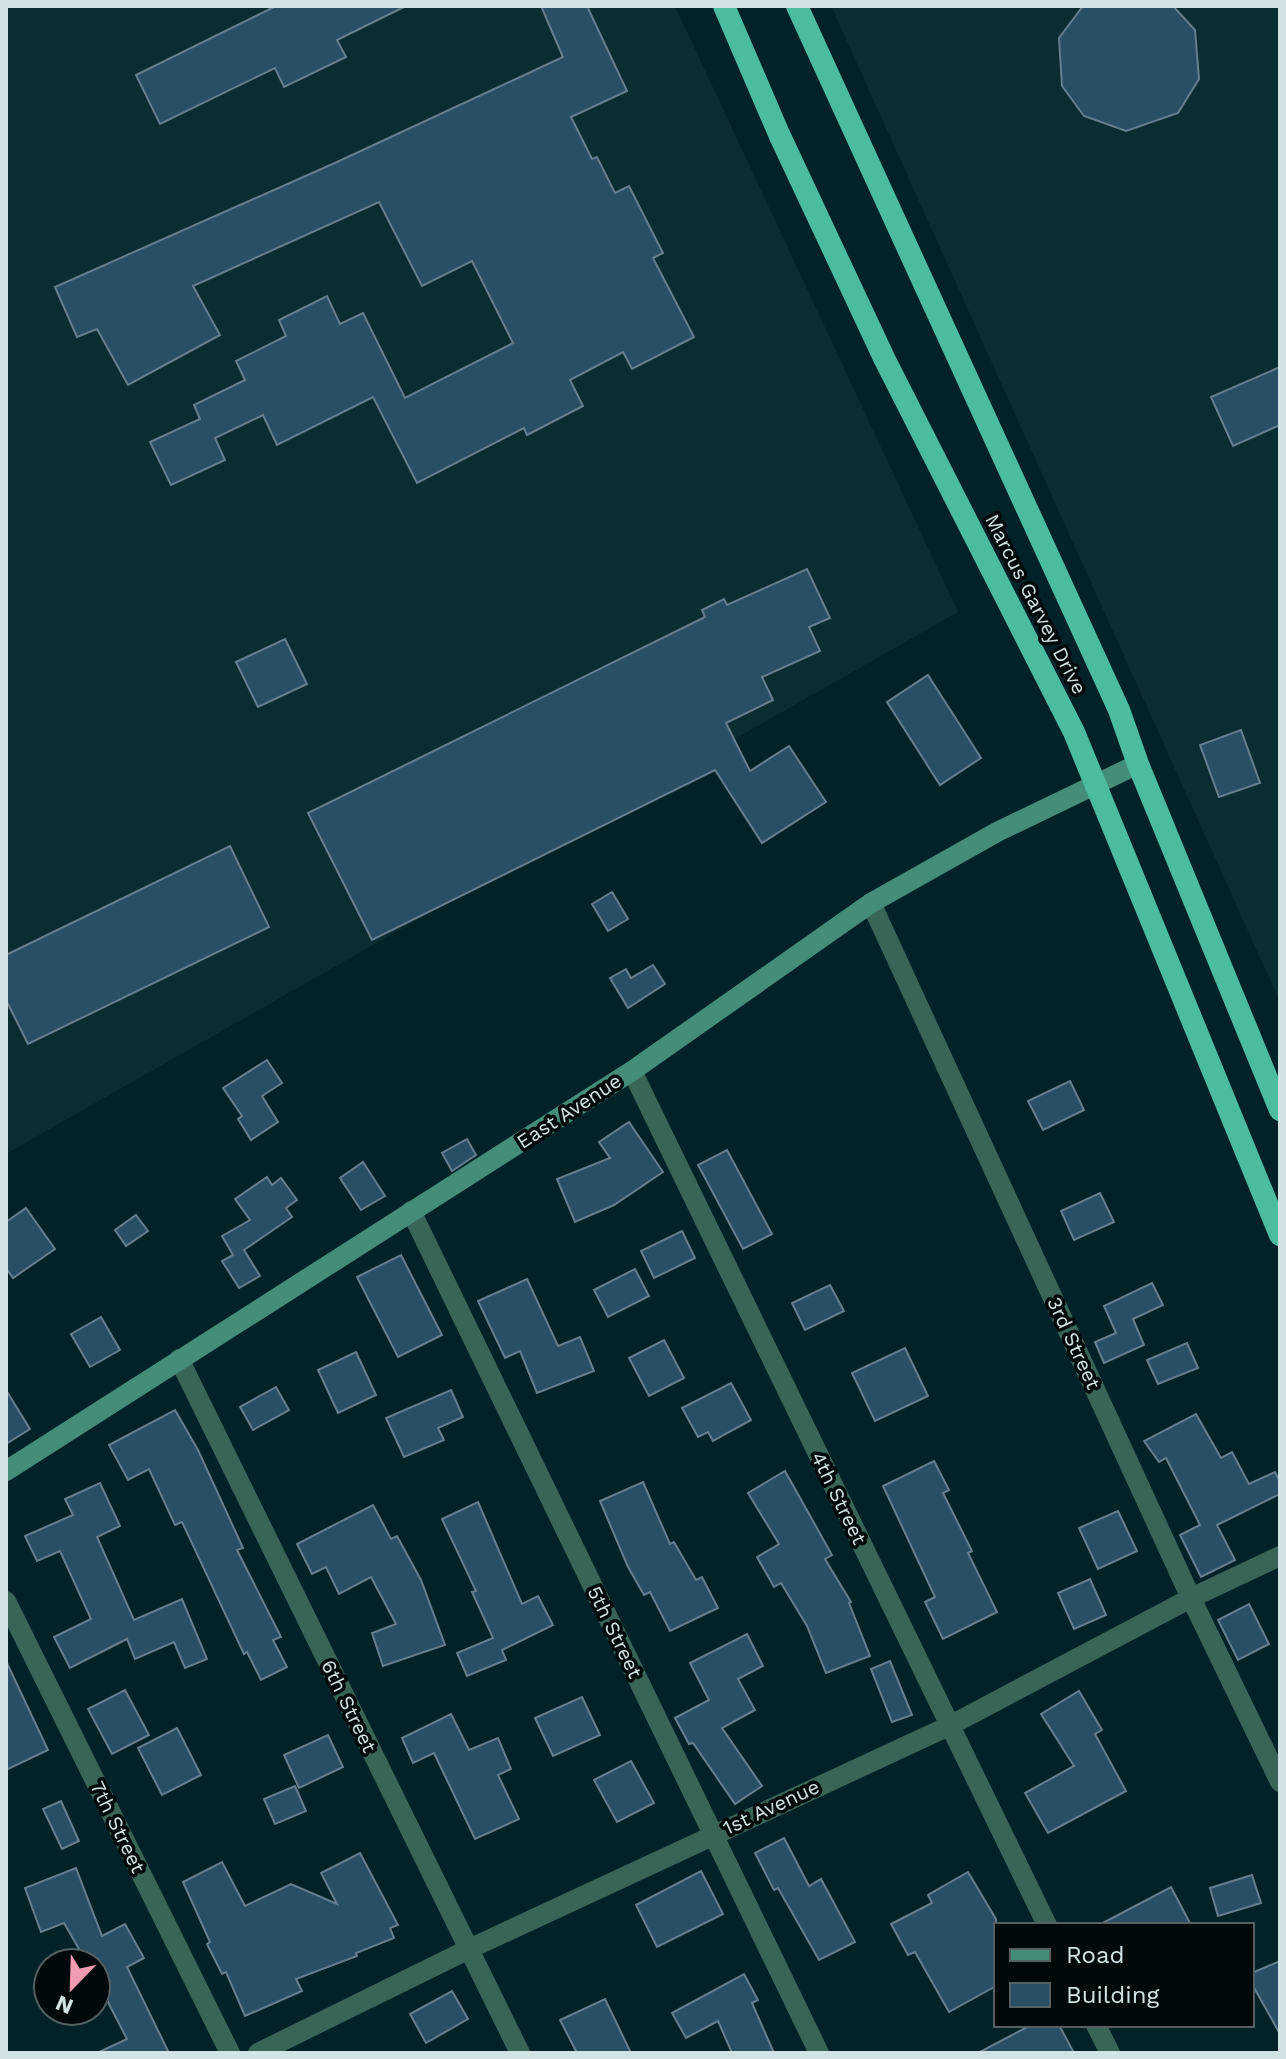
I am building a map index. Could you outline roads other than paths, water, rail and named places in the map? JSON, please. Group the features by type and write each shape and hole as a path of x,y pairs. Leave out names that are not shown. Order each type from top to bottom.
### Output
{"highway":[{"name":"Marcus Garvey Drive","path":"724,6 779,134 885,360 1074,732 1280,1235"},
{"name":"Marcus Garvey Drive","path":"797,6 1119,710 1138,764 1280,1110"}],"main road":[{"name":"East Avenue","path":"6,1471 632,1071 871,903 997,832 1138,764"}],"street":[{"name":"3rd Street","path":"871,903 1191,1598 1280,1782"},
{"name":"4th Street","path":"632,1071 1046,1923"},
{"name":"5th Street","path":"411,1211 819,2053"},
{"name":"6th Street","path":"179,1359 520,2053"},
{"name":"1st Avenue","path":"258,2053 469,1949 949,1726 1191,1598 1280,1556"},
{"name":"7th Street","path":"6,1601 230,2053"},
{"path":"1097,2027 1110,2053"}]}
